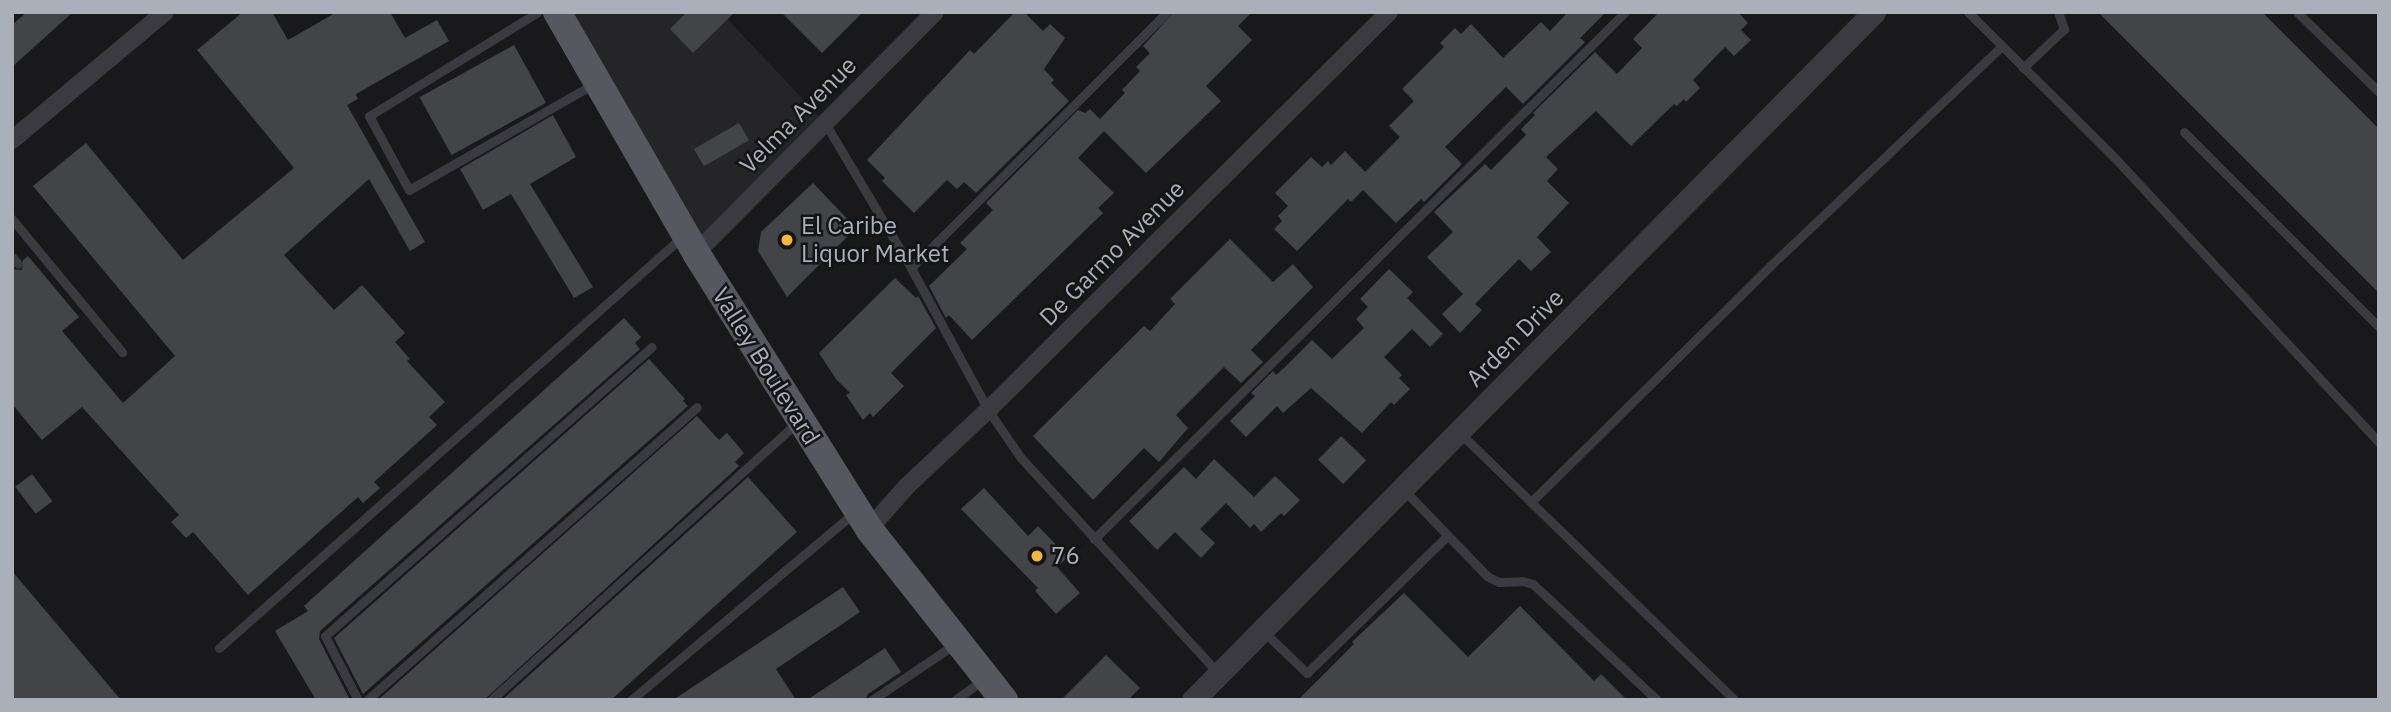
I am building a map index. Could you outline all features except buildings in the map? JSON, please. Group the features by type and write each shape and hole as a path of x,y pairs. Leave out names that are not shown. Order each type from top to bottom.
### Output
{"main road":[{"name":"Valley Boulevard","path":"557,12 690,244 863,519 1004,700"}],"street":[{"path":"12,139 165,12"},
{"name":"Velma Avenue","path":"690,244 825,123 935,12"},
{"name":"De Garmo Avenue","path":"863,519 906,486 988,410 1389,12"},
{"name":"Arden Drive","path":"1193,700 1874,12"}],"lane":[{"path":"538,12 369,116 409,190 597,82"},
{"path":"911,268 1167,12"},
{"path":"1094,539 1625,12"},
{"path":"1968,12 2113,156 2379,442"},
{"path":"2024,68 2064,29 2058,12"},
{"path":"2297,12 2379,92"},
{"path":"1531,502 1770,266 2002,46"},
{"path":"825,123 911,268 988,410 1021,458 1219,674"},
{"path":"2184,132 2379,327"},
{"path":"12,219 122,352"},
{"path":"219,648 690,244"},
{"path":"358,700 325,636 652,347"},
{"path":"367,700 697,407"},
{"path":"491,700 800,420"},
{"path":"1459,432 1735,700"},
{"path":"1403,488 1487,576 1499,582 1521,581 1533,584 1657,700"},
{"path":"631,700 863,519"},
{"path":"1262,630 1307,673 1448,535"},
{"path":"872,700 957,643"},
{"path":"955,700 986,678"}],"shaded area":[{"path":"557,12 721,12 825,123 696,253"}],"place":[{"name":"El Caribe Liquor Market","path":"787,240"},
{"name":"76","path":"1037,556"}]}
